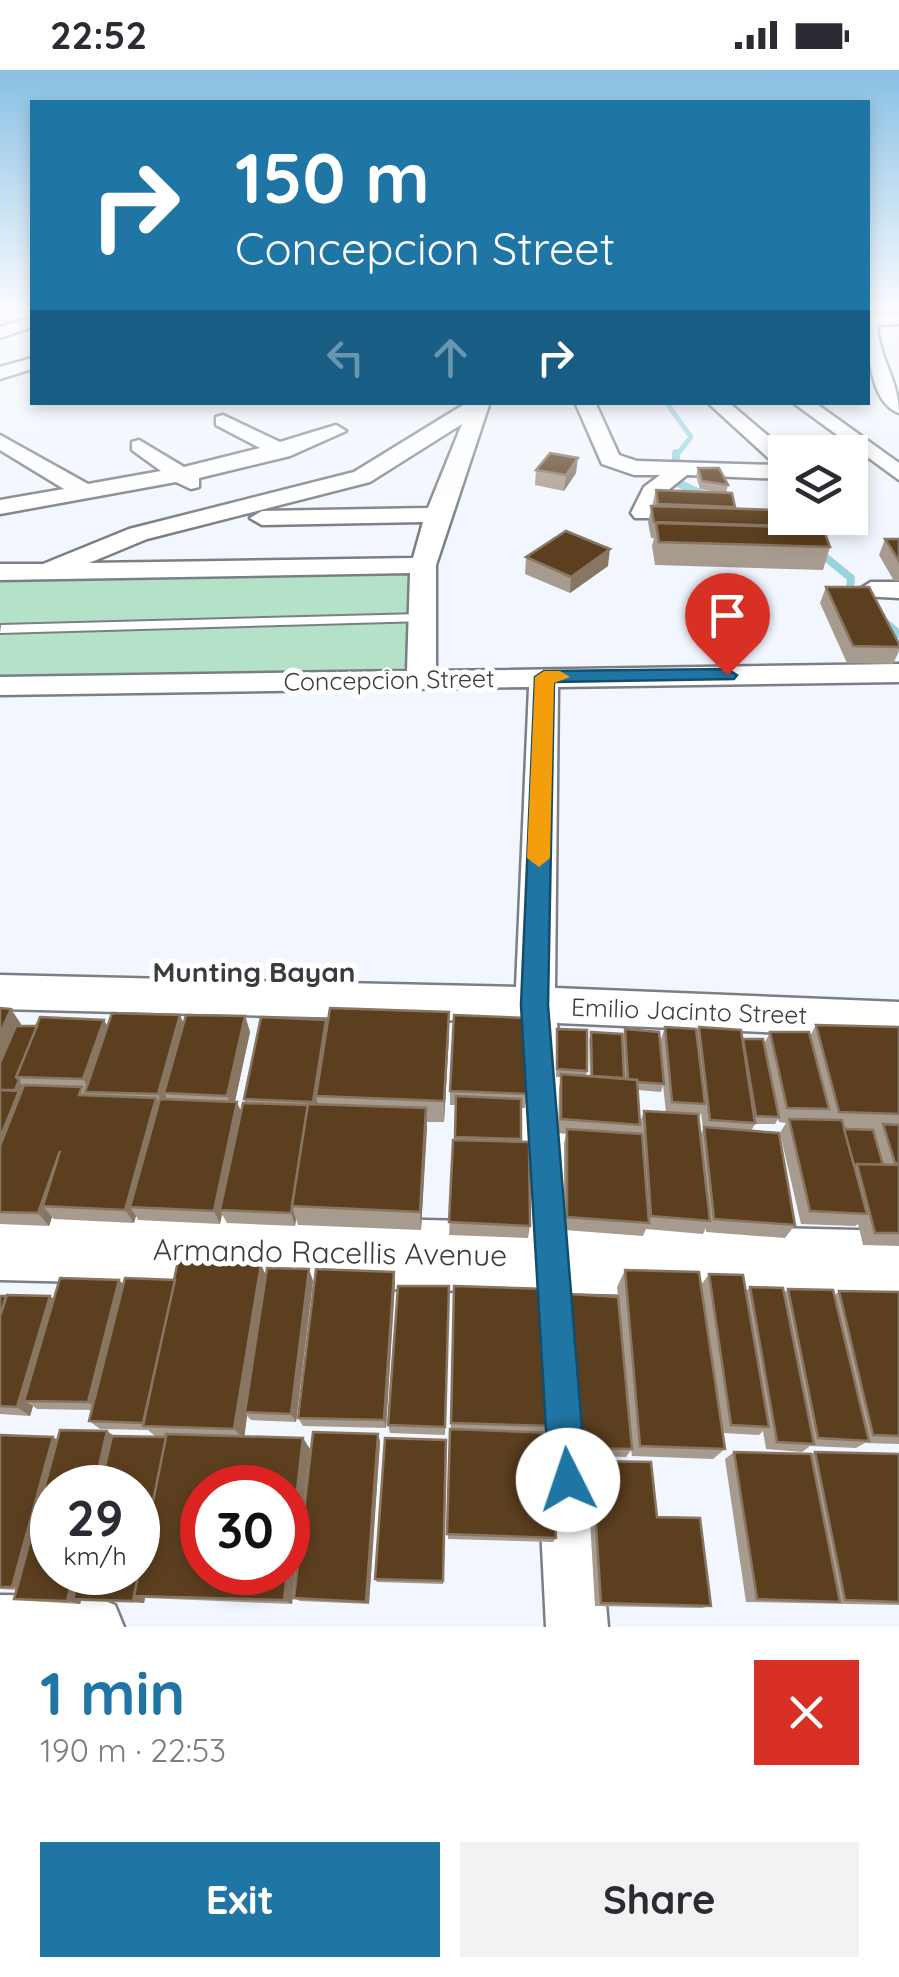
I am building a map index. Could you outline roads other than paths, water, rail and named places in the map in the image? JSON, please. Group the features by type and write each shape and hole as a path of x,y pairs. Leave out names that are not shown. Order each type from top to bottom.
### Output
{"main road":[{"name":"Armando Racellis Avenue","path":"0,1245 899,1266"}],"street":[{"path":"888,383 899,407"},
{"path":"45,572 138,534 378,471 478,405"},
{"path":"422,679 424,566 437,515 480,405"},
{"path":"585,405 610,459 634,468 661,487 768,474"},
{"path":"719,405 768,447"},
{"path":"805,405 898,472"},
{"path":"224,421 282,451"},
{"path":"0,507 182,475 282,451 336,430"},
{"path":"0,441 85,492"},
{"path":"138,446 231,512 251,518 437,515"},
{"path":"868,472 898,472"},
{"path":"0,572 424,566"},
{"path":"871,590 899,590"},
{"name":"Concepcion Street","path":"0,686 886,673"},
{"path":"544,677 534,1005 577,1627"},
{"name":"Emilio Jacinto Street","path":"0,992 534,1005 899,1020"},
{"path":"0,1626 93,1627"}],"lane":[{"path":"1,629 421,618"}],"waterway":[{"path":"668,405 691,437 676,456"},
{"path":"676,456 676,465"},
{"path":"667,478 706,496"},
{"path":"819,552 851,578 850,588 857,597"},
{"path":"881,619 899,634"}],"district":[{"name":"Munting Bayan","path":"254,972"}]}
